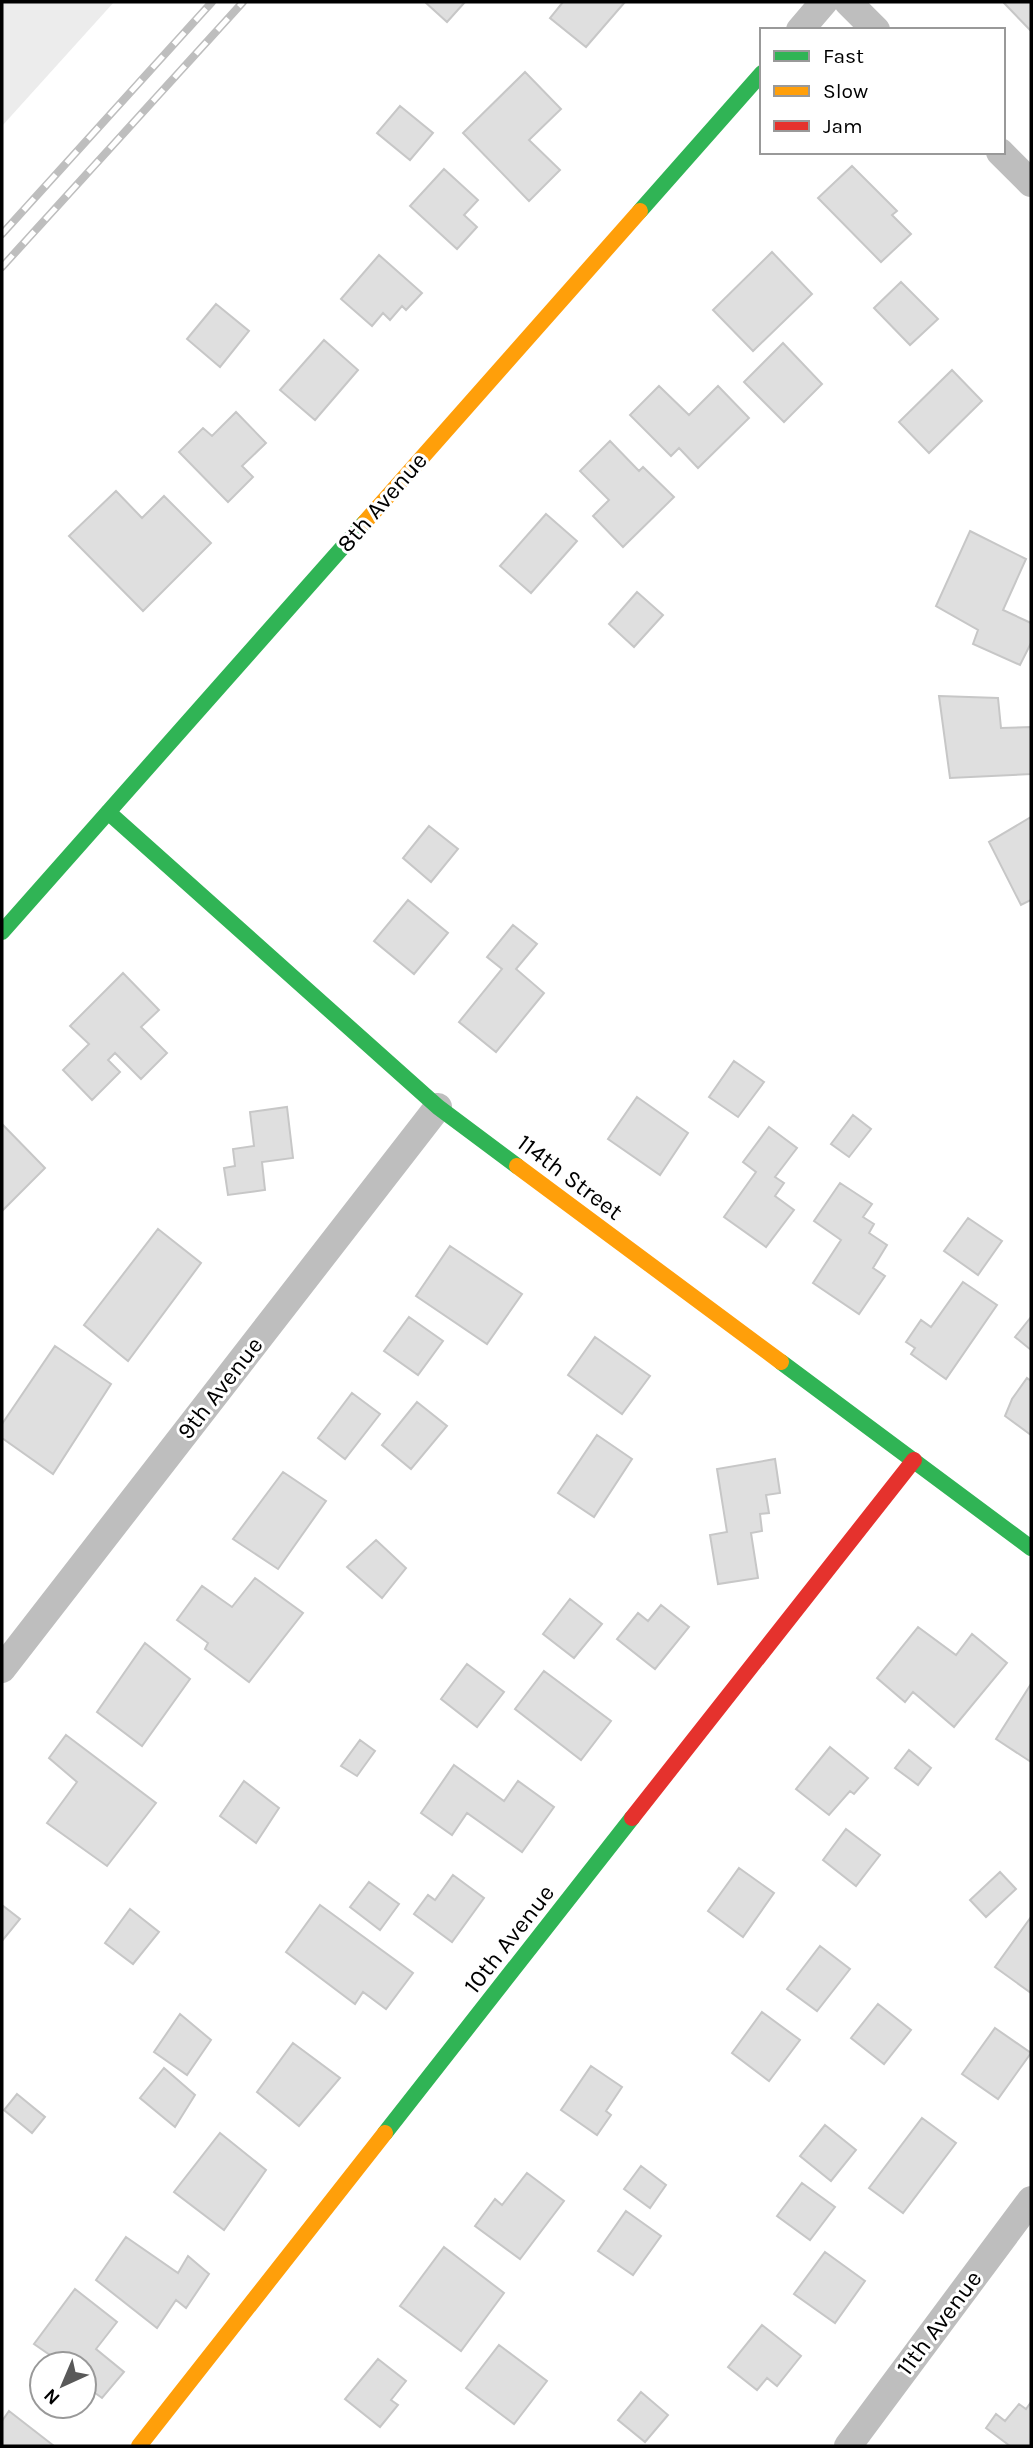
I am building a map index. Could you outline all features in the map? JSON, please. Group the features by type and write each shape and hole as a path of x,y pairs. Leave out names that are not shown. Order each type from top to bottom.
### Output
{"street":[{"path":"802,28 824,2"},
{"path":"848,2 874,28"},
{"name":"8th Avenue","path":"2,932 760,74"},
{"path":"1002,154 1031,183"},
{"name":"114th Street","path":"108,813 438,1107 1031,1548"},
{"name":"9th Avenue","path":"2,1669 438,1107"},
{"name":"10th Avenue","path":"139,2446 914,1460"},
{"name":"11th Avenue","path":"848,2446 1031,2200"}],"shaded area":[{"path":"2,2 114,2 2,126"}],"building":[{"path":"425,2 465,2 447,22"},
{"path":"563,2 625,2 586,47 550,18"},
{"path":"1003,2 1031,2 1031,31"},
{"path":"525,72 561,109 529,140 560,170 529,201 463,133"},
{"path":"400,106 433,133 410,160 377,133"},
{"path":"852,166 897,211 892,215 911,234 881,262 818,198"},
{"path":"444,169 478,200 464,215 477,227 457,249 410,206"},
{"path":"772,252 812,294 753,351 713,310"},
{"path":"379,255 422,293 406,310 402,306 390,320 383,313 372,326 341,299"},
{"path":"901,282 938,319 910,345 874,308"},
{"path":"216,304 249,331 220,367 187,339"},
{"path":"324,340 358,370 315,420 280,390"},
{"path":"783,343 822,384 784,422 744,382"},
{"path":"952,370 982,401 929,453 899,422"},
{"path":"659,386 689,415 718,386 749,418 698,468 679,448 671,456 630,415"},
{"path":"236,412 266,443 242,466 253,477 228,502 179,452 203,428 212,436"},
{"path":"610,441 639,471 643,467 674,497 623,547 593,516 609,500 580,471"},
{"path":"116,491 142,518 164,496 211,543 143,611 69,536"},
{"path":"546,514 577,541 531,593 500,566"},
{"path":"970,531 1026,559 1003,610 1031,623 1031,643 1020,665 973,644 978,630 936,606"},
{"path":"637,592 663,615 634,647 609,624"},
{"path":"939,696 998,698 1001,728 1031,727 1031,774 950,778"},
{"path":"1031,817 1031,900 1021,905 989,842"},
{"path":"429,826 458,849 431,882 403,858"},
{"path":"408,900 448,933 414,974 374,941"},
{"path":"513,925 537,944 516,969 544,993 496,1052 459,1022 502,969 487,957"},
{"path":"123,973 159,1010 141,1027 167,1053 141,1079 115,1053 108,1060 120,1072 92,1100 63,1070 89,1044 70,1026"},
{"path":"734,1061 764,1082 738,1117 709,1097"},
{"path":"637,1097 688,1133 660,1175 608,1139"},
{"path":"287,1107 293,1158 262,1162 265,1190 228,1195 224,1168 235,1166 233,1149 254,1146 250,1112"},
{"path":"853,1115 871,1129 849,1157 831,1144"},
{"path":"2,1124 45,1168 2,1211"},
{"path":"769,1127 797,1148 775,1177 784,1183 775,1196 794,1210 766,1247 724,1217 756,1172 743,1162"},
{"path":"840,1183 872,1204 863,1217 874,1224 869,1233 887,1245 873,1268 885,1276 859,1314 813,1283 841,1240 814,1221"},
{"path":"968,1218 1002,1241 978,1275 944,1251"},
{"path":"158,1229 201,1263 128,1361 84,1325"},
{"path":"450,1246 522,1294 487,1344 416,1296"},
{"path":"963,1282 997,1305 946,1379 911,1354 915,1348 906,1342 921,1320 931,1327"},
{"path":"409,1317 443,1341 418,1375 384,1351"},
{"path":"1031,1317 1031,1350 1015,1337"},
{"path":"595,1337 650,1376 622,1414 568,1375"},
{"path":"55,1346 111,1384 53,1474 2,1438 2,1424"},
{"path":"1027,1378 1031,1381 1031,1435 1005,1416 1012,1399"},
{"path":"352,1393 380,1414 345,1459 318,1438"},
{"path":"417,1402 447,1426 411,1469 382,1445"},
{"path":"597,1435 632,1459 594,1517 558,1493"},
{"path":"775,1459 780,1493 766,1495 769,1513 760,1514 762,1531 751,1533 758,1578 718,1584 710,1535 727,1532 717,1469"},
{"path":"283,1472 326,1501 278,1569 233,1539"},
{"path":"376,1540 406,1568 382,1598 347,1567"},
{"path":"255,1578 303,1613 249,1682 205,1649 208,1643 177,1620 202,1586 232,1607"},
{"path":"570,1599 602,1624 574,1658 543,1634"},
{"path":"661,1605 689,1627 655,1669 617,1639 638,1613 648,1621"},
{"path":"918,1627 956,1655 972,1634 1007,1663 954,1727 913,1692 905,1702 877,1678"},
{"path":"145,1643 190,1679 142,1746 97,1712"},
{"path":"467,1664 504,1692 477,1727 441,1699"},
{"path":"544,1671 611,1721 581,1760 515,1709"},
{"path":"1031,1684 1031,1762 996,1739"},
{"path":"66,1735 156,1803 107,1866 47,1823 77,1782 49,1758"},
{"path":"360,1740 375,1751 357,1776 341,1766"},
{"path":"830,1747 868,1778 854,1794 850,1791 829,1815 796,1789"},
{"path":"909,1750 931,1768 918,1785 895,1768"},
{"path":"454,1765 504,1801 518,1781 554,1807 522,1852 467,1813 452,1835 421,1813"},
{"path":"244,1781 279,1808 256,1843 220,1816"},
{"path":"846,1829 880,1855 856,1886 823,1860"},
{"path":"739,1868 774,1893 743,1937 708,1911"},
{"path":"1000,1872 1016,1889 986,1917 970,1900"},
{"path":"453,1875 484,1898 452,1942 414,1914 428,1895 435,1900"},
{"path":"369,1882 399,1904 380,1930 350,1907"},
{"path":"2,1905 20,1919 2,1941"},
{"path":"320,1905 413,1973 386,2009 363,1992 355,2004 286,1952"},
{"path":"130,1909 159,1932 133,1964 105,1943"},
{"path":"1031,1917 1031,1993 995,1967"},
{"path":"820,1946 850,1969 817,2011 787,1989"},
{"path":"878,2004 911,2030 884,2064 851,2038"},
{"path":"762,2012 800,2040 769,2081 732,2053"},
{"path":"180,2014 211,2040 187,2075 154,2052"},
{"path":"995,2028 1031,2053 998,2099 962,2074"},
{"path":"293,2043 340,2078 299,2126 257,2092"},
{"path":"591,2066 622,2087 606,2111 611,2115 597,2135 561,2110"},
{"path":"164,2068 195,2095 175,2127 140,2098"},
{"path":"17,2094 45,2117 32,2133 4,2110"},
{"path":"922,2118 956,2143 903,2213 869,2188"},
{"path":"825,2125 856,2150 831,2181 800,2156"},
{"path":"220,2133 266,2170 224,2230 174,2192"},
{"path":"641,2166 666,2185 650,2208 624,2189"},
{"path":"527,2173 564,2201 520,2259 475,2226 495,2199 502,2205"},
{"path":"802,2183 835,2207 810,2240 777,2216"},
{"path":"626,2211 661,2236 633,2275 598,2251"},
{"path":"126,2237 178,2273 188,2256 209,2274 186,2308 176,2300 157,2328 96,2280"},
{"path":"444,2247 504,2293 461,2351 400,2306"},
{"path":"825,2252 865,2281 835,2323 794,2294"},
{"path":"75,2289 117,2322 97,2350 43,2350 34,2344"},
{"path":"762,2325 801,2356 777,2386 767,2378 757,2390 728,2367"},
{"path":"499,2345 547,2381 514,2424 466,2388"},
{"path":"98,2351 124,2372 102,2398 98,2395"},
{"path":"378,2359 406,2381 391,2400 398,2405 380,2427 345,2399"},
{"path":"641,2392 668,2415 645,2442 618,2420"},
{"path":"1031,2402 1031,2446 1010,2446 986,2428 996,2414 1005,2421 1019,2404 1026,2409"},
{"path":"9,2411 54,2446 2,2446 2,2421"}],"railway":[{"path":"2,234 212,2"},
{"path":"2,267 243,2"}],"traffic: fast":[{"path":"640,211 760,75"},
{"path":"2,932 365,522"},
{"path":"108,812 438,1107 517,1166"},
{"path":"781,1362 1031,1548"},
{"path":"385,2133 632,1818"}],"traffic: slow":[{"path":"365,522 640,211"},
{"path":"517,1166 781,1362"},
{"path":"139,2446 385,2133"}],"traffic: jam":[{"path":"632,1818 914,1460"}]}
